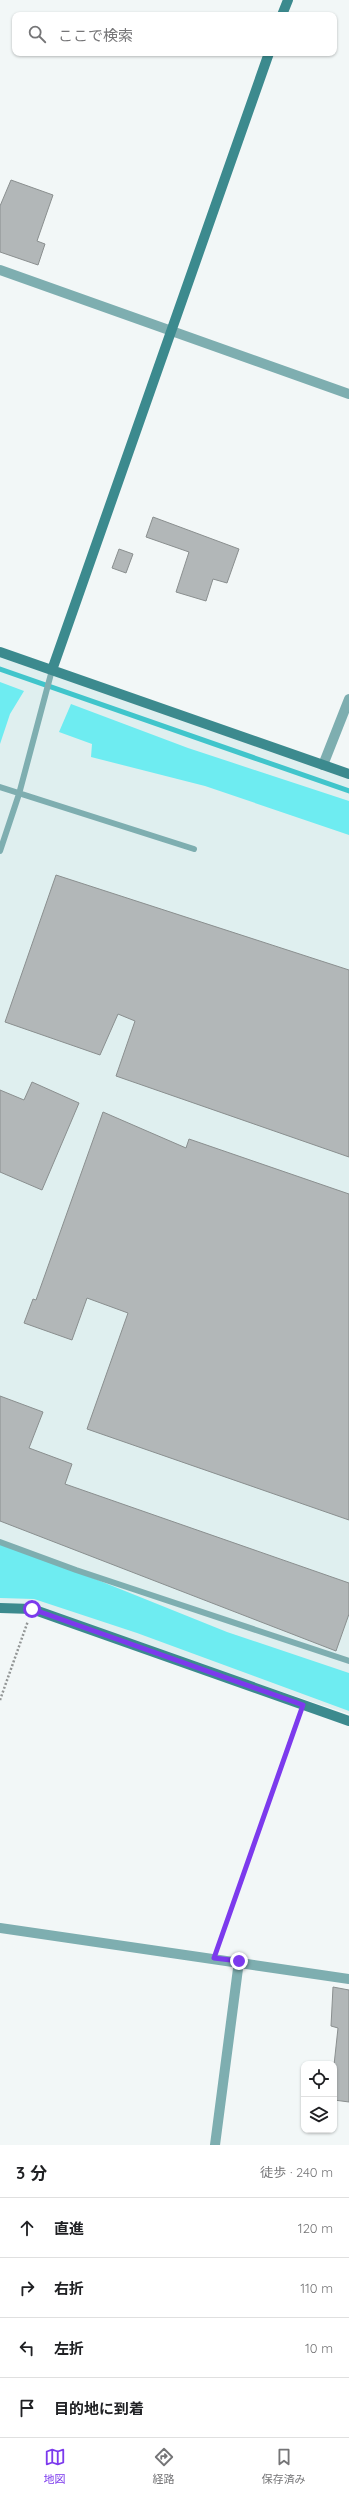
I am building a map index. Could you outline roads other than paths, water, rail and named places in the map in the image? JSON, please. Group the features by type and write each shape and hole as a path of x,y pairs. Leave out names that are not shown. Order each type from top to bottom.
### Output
{"street":[{"path":"283,12 288,0"},
{"path":"52,670 268,56"},
{"path":"0,270 349,394"},
{"path":"0,652 349,774"},
{"path":"323,765 349,699"},
{"path":"0,1608 32,1609 349,1721"},
{"path":"0,1928 239,1961 349,1979"},
{"path":"216,2145 239,1961"}],"lane":[{"path":"0,851 19,794 52,670"},
{"path":"0,788 194,849"},
{"path":"0,1542 76,1570 349,1661"}],"waterway":[{"path":"0,669 349,791"}]}
